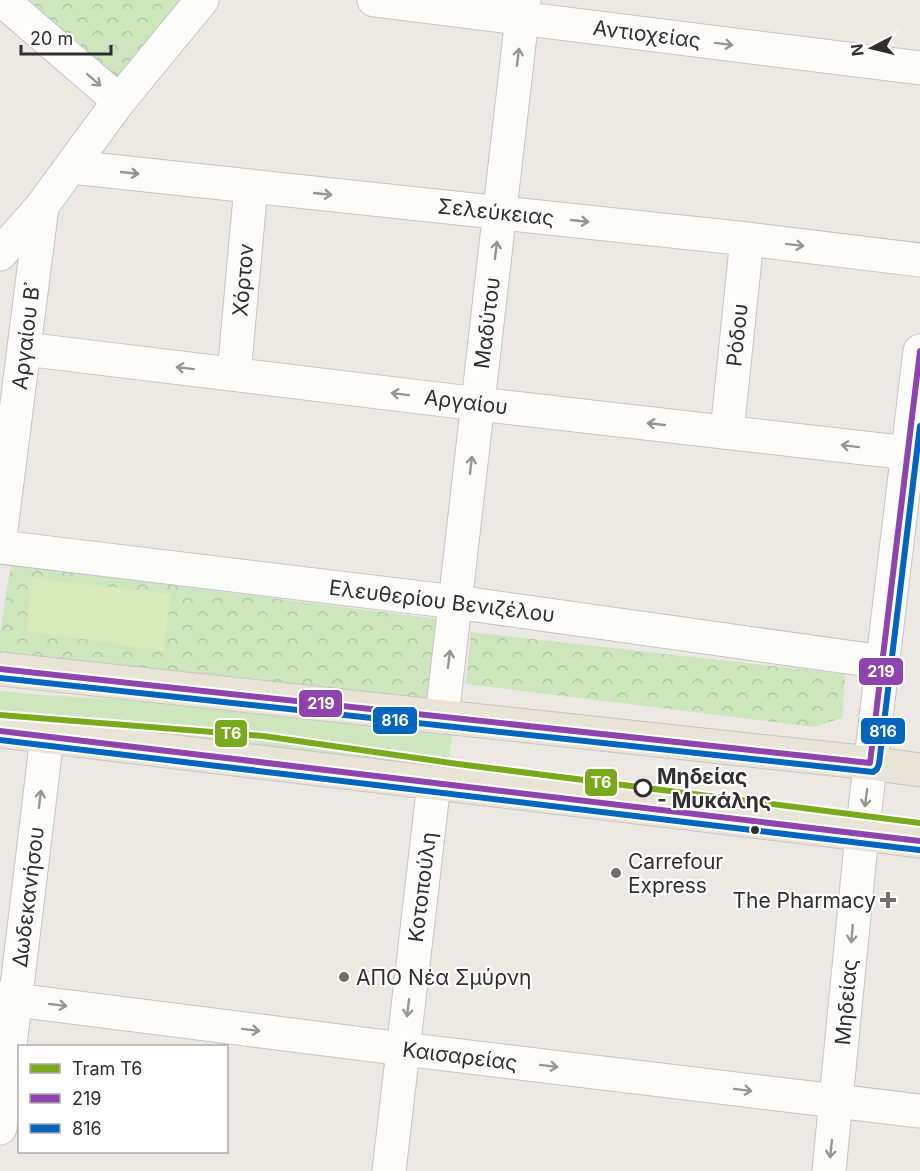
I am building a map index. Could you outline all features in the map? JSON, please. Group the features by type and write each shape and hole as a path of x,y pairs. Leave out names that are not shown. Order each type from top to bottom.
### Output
{"main road":[{"path":"0,669 920,770"},
{"path":"0,731 920,841"}],"street":[{"path":"2,0 119,101"},
{"path":"0,254 42,206 119,101 202,0"},
{"name":"Αντιοχείας","path":"374,0 523,9 920,68"},
{"name":"Μαδύτου","path":"442,717 523,9"},
{"name":"Σελεύκειας","path":"71,167 747,239 920,260"},
{"name":"Χόρτον","path":"234,374 251,186"},
{"name":"Αργαίου Β᾽","path":"0,537 6,448 25,349 42,206"},
{"name":"Ρόδου","path":"727,432 747,239"},
{"name":"Αργαίου","path":"25,349 908,453"},
{"name":"Μηδείας","path":"829,1171 862,834 919,368"},
{"name":"Ελευθερίου Βενιζέλου","path":"0,547 455,602 883,662"},
{"name":"Δωδεκανήσου","path":"0,1128 8,999 47,737"},
{"name":"Κοτοπούλη","path":"389,1171 434,783"},
{"name":"Καισαρείας","path":"8,999 920,1111"}],"green space":[{"path":"2,0 202,0 119,101"},
{"path":"11,565 437,619 434,704 0,661 0,632"},
{"path":"33,578 171,594 164,651 26,631"},
{"path":"471,632 845,674 842,718 814,727 466,684"},
{"path":"0,691 318,711 453,726 447,780 0,727"}],"tram line":[{"name":"Τ6","path":"0,715 263,736 458,764 920,823"}],"transit line":[{"name":"219","path":"0,669 870,763 920,351"},
{"name":"816","path":"0,678 873,772 879,764 920,426"},
{"name":"219","path":"0,731 920,841"},
{"name":"816","path":"0,740 919,850"}],"place":[{"name":"Μηδείας - Μυκάλης","path":"643,788"},
{"name":"Carrefour Express","path":"616,873"},
{"name":"The Pharmacy","path":"888,900"},
{"name":"ΑΠΟ Νέα Σμύρνη","path":"344,977"}]}
